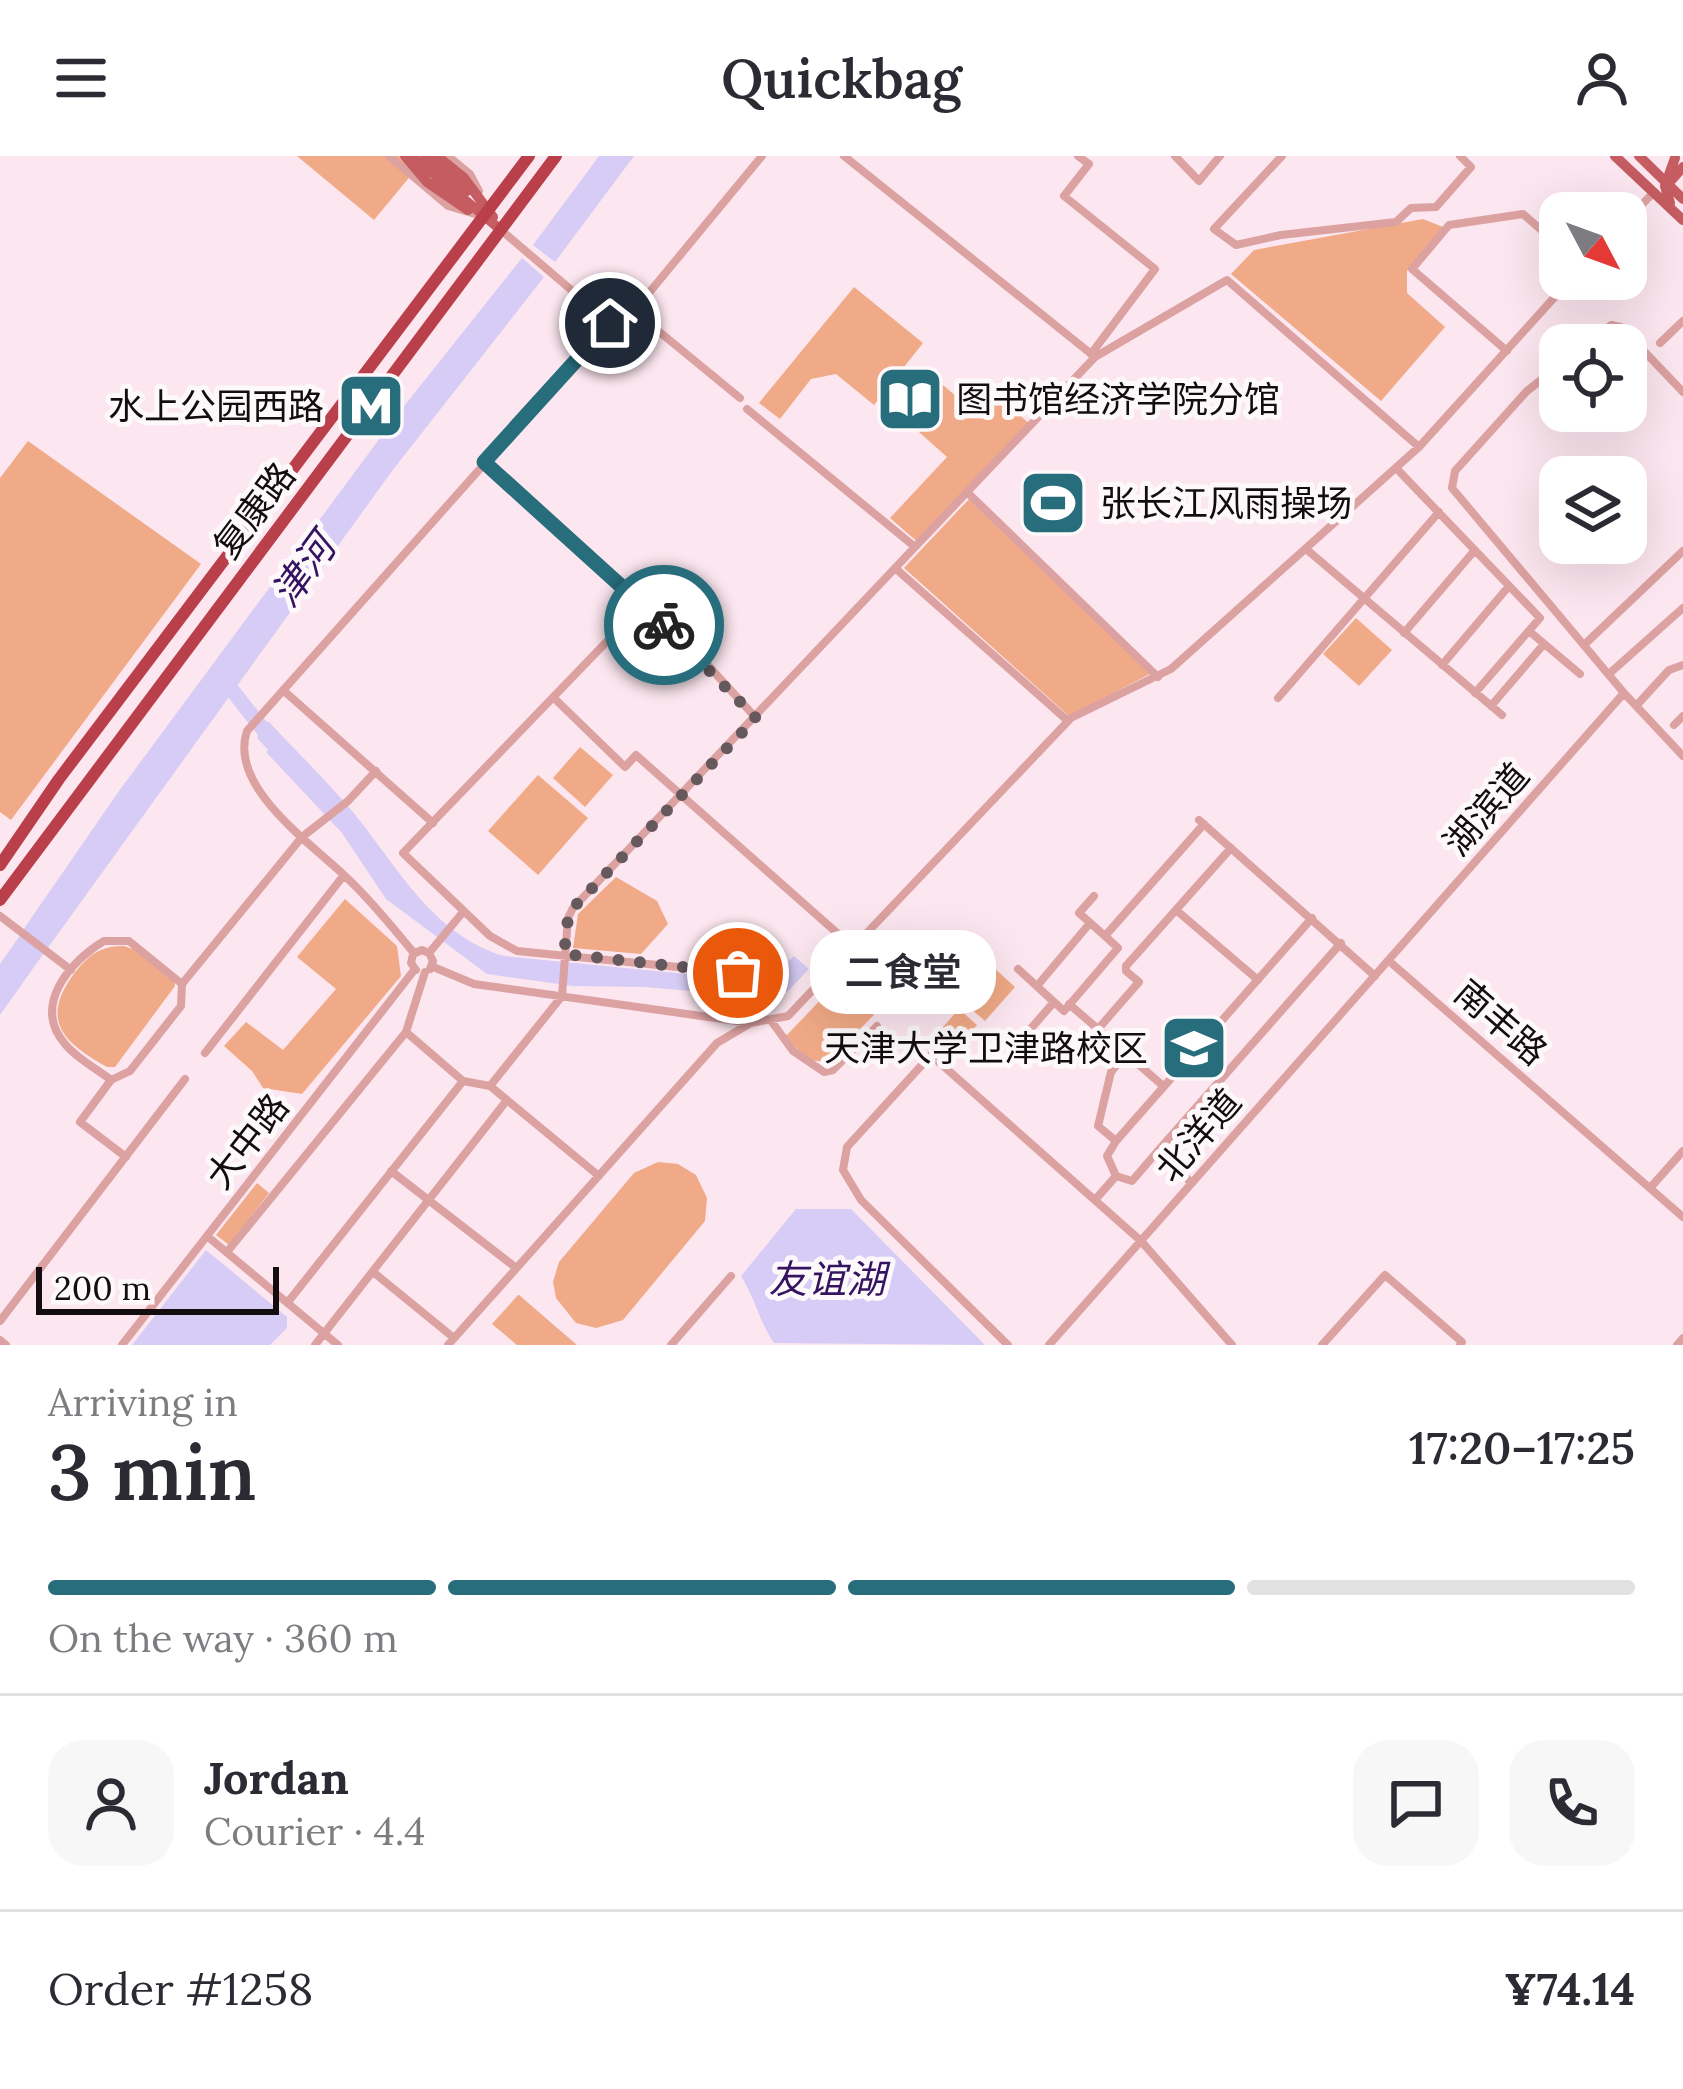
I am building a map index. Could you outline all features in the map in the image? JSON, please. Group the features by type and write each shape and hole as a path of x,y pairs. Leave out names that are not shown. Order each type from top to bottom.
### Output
{"highway":[{"name":"复康路","path":"0,865 73,760 529,156"},
{"name":"复康路","path":"0,900 556,156"}],"main road":[{"path":"408,156 484,213"},
{"path":"425,156 501,230"},
{"path":"437,156 464,178 484,213"},
{"path":"1615,156 1683,199"},
{"path":"1639,156 1663,184 1681,218"},
{"path":"1663,184 1678,161"}],"street":[{"path":"389,156 448,206 484,213"},
{"path":"448,156 470,174 484,213"},
{"path":"429,953 414,953 344,875 302,837 251,778 243,744 251,726 484,462 610,323 634,311 762,156"},
{"path":"844,156 1093,356"},
{"path":"490,1086 562,997 568,918 573,908 1093,356 1155,269 1064,196 1089,164 1078,156"},
{"path":"1175,156 1199,181 1220,156"},
{"path":"1282,156 1214,229 1236,245 1396,222 1411,208 1436,207 1471,166 1460,156"},
{"path":"1647,200 1663,184"},
{"path":"1507,351 1412,269 1448,225 1523,214 1539,228"},
{"path":"501,230 610,323"},
{"path":"1093,356 1227,280 1419,447"},
{"path":"414,953 411,963 474,984 751,1023 788,1016 1068,721 1171,669 1419,447 1552,300"},
{"path":"634,311 740,398"},
{"path":"1660,343 1683,321"},
{"path":"1647,354 1683,392"},
{"path":"1539,382 1455,471 1452,488 1683,756"},
{"path":"747,409 915,547"},
{"path":"484,462 704,662 756,718"},
{"path":"1396,468 1540,618 1475,693"},
{"path":"967,492 1157,676"},
{"path":"1278,698 1439,512"},
{"path":"1306,549 1502,715"},
{"path":"1404,633 1475,550"},
{"path":"1586,644 1683,551"},
{"path":"896,568 1068,721"},
{"path":"1442,665 1510,586"},
{"path":"642,605 403,853 500,944 518,951 738,973 736,1020"},
{"path":"1610,673 1683,608"},
{"path":"1529,631 1580,674"},
{"path":"1491,706 1544,644"},
{"path":"1636,706 1669,670 1683,665"},
{"path":"283,689 433,823"},
{"name":"湖滨道","path":"1388,961 1624,693"},
{"path":"555,699 625,767 636,755 854,948"},
{"path":"1674,725 1683,716"},
{"path":"126,1157 80,1122 111,1080 130,1071 181,1006 182,984 302,837 348,801 376,771"},
{"path":"1105,936 1202,822 1375,976"},
{"path":"1098,1029 1139,982 1126,971 1132,960 1231,848"},
{"path":"205,1053 344,875"},
{"path":"1094,896 1079,913 1132,960"},
{"path":"1176,910 1258,980"},
{"path":"227,1252 406,1032 429,953 463,912"},
{"path":"2,917 70,970"},
{"path":"1312,918 1116,1142 1107,1156 1116,1176 1132,1181 1341,943"},
{"path":"1036,986 1090,923"},
{"path":"111,1080 66,1046 54,1028 49,1010 57,987 87,952 104,941 129,941 182,984"},
{"path":"1018,969 1064,1011 1118,948"},
{"name":"北洋道","path":"1049,1345 1388,961"},
{"name":"南丰路","path":"1388,961 1683,1214"},
{"name":"大中路","path":"122,1345 424,969"},
{"path":"1028,1033 1054,1002"},
{"path":"1070,1004 1162,1085"},
{"path":"772,1022 793,1051 824,1072 833,1070 878,1026"},
{"path":"373,1272 451,1341 717,1043 751,1023"},
{"path":"406,1032 464,1081 490,1086 599,1176"},
{"path":"1116,1142 1098,1126 1112,1072 1126,1054"},
{"path":"1008,1345 854,1192 842,1170 847,1147 931,1055 1141,1241 1232,1345"},
{"path":"0,1321 185,1078"},
{"path":"288,1302 464,1081"},
{"path":"315,1345 507,1100"},
{"path":"1651,1186 1683,1151"},
{"path":"1157,1152 1192,1183"},
{"path":"392,1171 515,1267"},
{"path":"1095,1200 1116,1176"},
{"path":"207,1236 338,1345"},
{"path":"1322,1345 1385,1275 1460,1345"},
{"path":"671,1345 731,1276"}],"shaded area":[{"path":"297,156 427,156 374,220"},
{"path":"1423,219 1443,227 1407,271 1407,293 1445,327 1381,401 1231,274 1254,250"},
{"path":"854,287 923,343 874,405 836,374 811,379 780,419 759,403"},
{"path":"943,385 973,411 991,391 1031,425 920,544 890,518 947,457 910,424"},
{"path":"28,441 201,564 11,820 0,812 0,478"},
{"path":"970,498 1150,674 1069,716 904,568"},
{"path":"1356,618 1392,650 1359,686 1323,654"},
{"path":"580,747 613,775 585,807 553,778"},
{"path":"538,775 588,818 538,875 488,831"},
{"path":"616,877 657,901 668,924 641,954 573,948 578,914"},
{"path":"345,899 397,946 401,976 302,1094 263,1088 224,1046 246,1022 283,1050 336,989 297,957"},
{"path":"874,944 885,954 849,990 874,1015 827,1062 808,1060 785,1037"},
{"path":"124,946 136,950 175,986 115,1067 107,1067 67,1038 60,1027 59,1002 86,960 102,949"},
{"path":"982,957 1015,987 985,1021 963,1002 979,986 967,975"},
{"path":"959,1009 977,1025 945,1061 927,1045"},
{"path":"658,1162 678,1164 696,1175 707,1198 705,1221 623,1320 596,1328 576,1323 556,1298 553,1282 559,1262 634,1173"},
{"path":"257,1183 269,1193 229,1245 216,1235"},
{"path":"518,1295 577,1345 517,1345 492,1324"}],"water":[{"path":"599,156 634,156 555,262 533,245"},
{"name":"津河","path":"522,258 544,277 392,471 47,949 23,930 119,791 397,415"},
{"path":"265,722 342,800 436,915 479,946 504,956 747,980 780,969 794,956 809,969 788,991 773,998 573,986 487,974 386,899 342,833 266,752 257,738"},
{"path":"21,934 44,953 0,1015 0,964"},
{"name":"友谊湖","path":"796,1209 851,1209 985,1345 774,1343 741,1276"},
{"path":"206,1250 287,1317 287,1328 270,1345 132,1345"}],"waterway":[{"path":"224,680 273,742"}],"way so far":[{"path":"664,625 756,718 573,908 564,954 738,973"}],"place":[{"name":"图书馆经济学院分馆","path":"910,399"},
{"name":"水上公园西路","path":"371,406"},
{"name":"张长江风雨操场","path":"1053,503"},
{"name":"二食堂","path":"738,973"},
{"name":"天津大学卫津路校区","path":"1194,1048"}],"route":[{"path":"610,323 484,462 664,625"}]}
